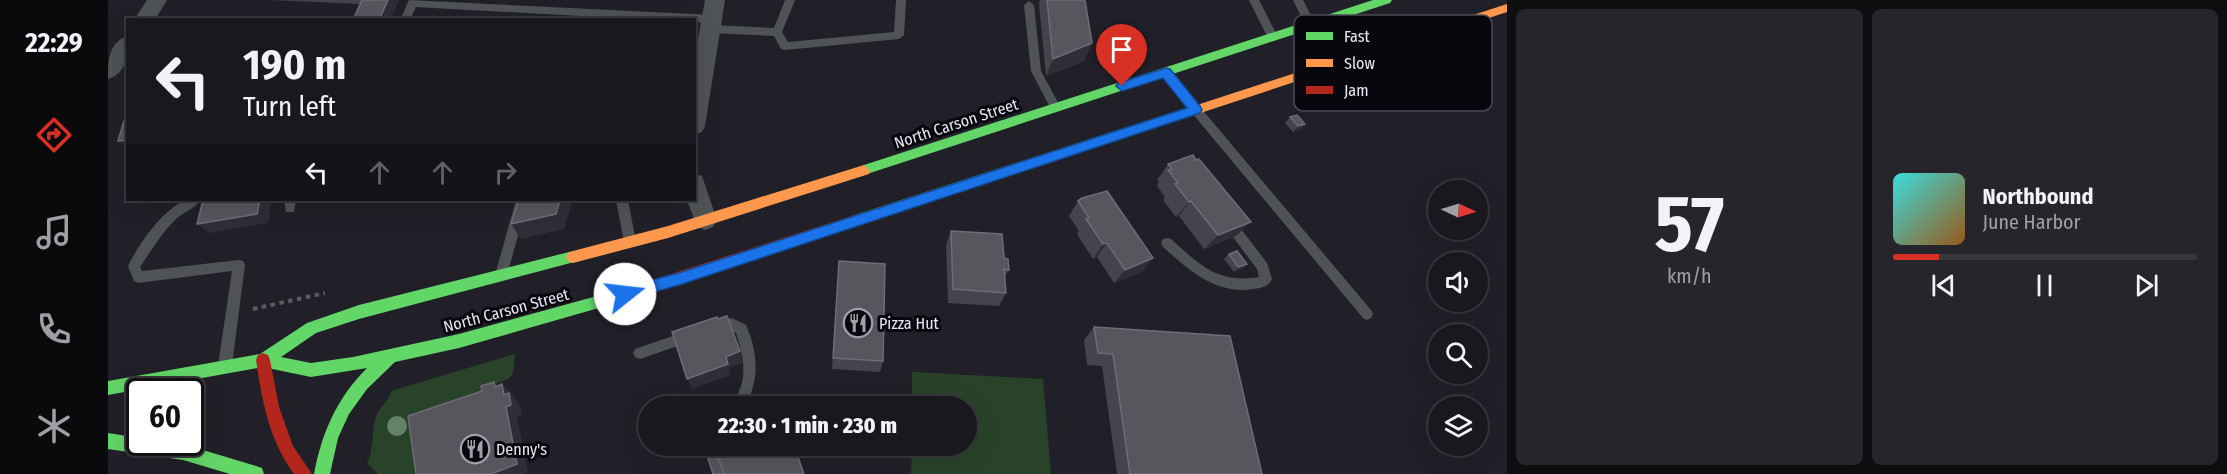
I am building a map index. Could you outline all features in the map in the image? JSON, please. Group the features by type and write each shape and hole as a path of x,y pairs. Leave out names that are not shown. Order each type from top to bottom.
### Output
{"main road":[{"name":"North Carson Street","path":"1341,15 1386,0"},
{"name":"North Carson Street","path":"1486,15 1507,8"},
{"name":"North Carson Street","path":"263,360 312,328 359,312 629,247 705,220 920,158 1056,108 1294,30"},
{"path":"1166,72 1196,110"},
{"name":"North Carson Street","path":"108,388 263,360 311,370 459,341 625,289 679,279 937,188 1196,110 1294,78"},
{"path":"322,474 327,440 343,403 364,379 390,356"},
{"path":"263,360 271,407 287,451 304,474"},
{"path":"108,441 183,453 256,474"}],"street":[{"path":"145,18 158,0"},
{"path":"696,102 700,55 713,16"},
{"path":"108,71 126,46"},
{"path":"696,190 705,220"}],"lane":[{"path":"777,32 790,0"},
{"path":"406,18 413,1 713,16 777,32 785,46 899,35 900,0"},
{"path":"1254,0 1273,37"},
{"path":"1298,0 1306,15"},
{"path":"1029,5 1036,71 1056,108"},
{"path":"1196,110 1367,314"},
{"path":"192,201 185,203 154,235 134,266 138,278 239,265 225,367"},
{"path":"501,276 505,254 522,201"},
{"path":"622,201 629,247"},
{"path":"1167,243 1199,271 1219,282 1231,285 1262,282 1266,279 1263,267 1221,210"},
{"path":"640,353 721,324 732,324 741,329 751,357 747,386 742,396"}],"green space":[{"path":"515,354 513,374 508,379 490,386 425,474 378,474 367,463 376,416 391,391"},
{"path":"912,372 1043,379 1051,474 911,474 912,456 977,456 977,396 912,396"}],"building":[{"path":"362,0 388,0 380,18 354,18"},
{"path":"1047,0 1085,0 1092,43 1053,59"},
{"path":"1297,115 1305,124 1298,126 1290,117"},
{"path":"124,121 126,121 126,140 118,141"},
{"path":"1193,155 1196,160 1199,159 1251,222 1218,235 1191,201 1189,202 1175,184 1178,183 1168,170 1172,169 1168,164"},
{"path":"1107,191 1153,258 1125,270 1107,243 1103,244 1086,219 1089,218 1078,201"},
{"path":"203,201 260,201 257,214 197,224"},
{"path":"519,201 560,201 556,214 511,224"},
{"path":"951,231 1002,234 1004,258 1008,259 1009,270 1004,269 1006,293 953,289"},
{"path":"1237,251 1247,264 1238,267 1229,254"},
{"name":"Pizza Hut","path":"839,261 885,264 883,361 833,358"},
{"path":"727,316 740,351 726,357 728,364 687,379 672,332 717,317 718,319"},
{"path":"1094,327 1230,336 1262,474 1130,474 1113,354 1098,353"},
{"name":"Denny's","path":"494,382 495,387 502,384 504,395 509,393 511,405 506,407 517,464 491,474 416,474 408,416 482,391 481,386"},
{"path":"707,456 718,456 724,474 713,474"},
{"path":"718,456 798,456 804,474 724,474"}],"traffic: fast":[{"path":"1340,15 1386,0"},
{"path":"864,170 1294,30"},
{"path":"855,221 1161,121"},
{"path":"108,388 263,360 312,328 359,312 573,257"},
{"path":"263,360 311,370 353,364 459,341 637,291"},
{"path":"322,474 330,438 343,409 362,384 389,358"},
{"path":"108,441 183,452 256,474"}],"traffic: slow":[{"path":"1486,15 1507,8"},
{"path":"1161,121 1294,78"},
{"path":"573,257 668,232 864,170"}],"traffic: jam":[{"path":"637,291 855,221"},
{"path":"263,360 271,407 287,451 304,474"}],"place":[{"name":"Pizza Hut","path":"858,323"},
{"name":"Denny's","path":"475,449"}],"route":[{"path":"625,294 679,279 1196,110 1166,72 1122,86"}]}
